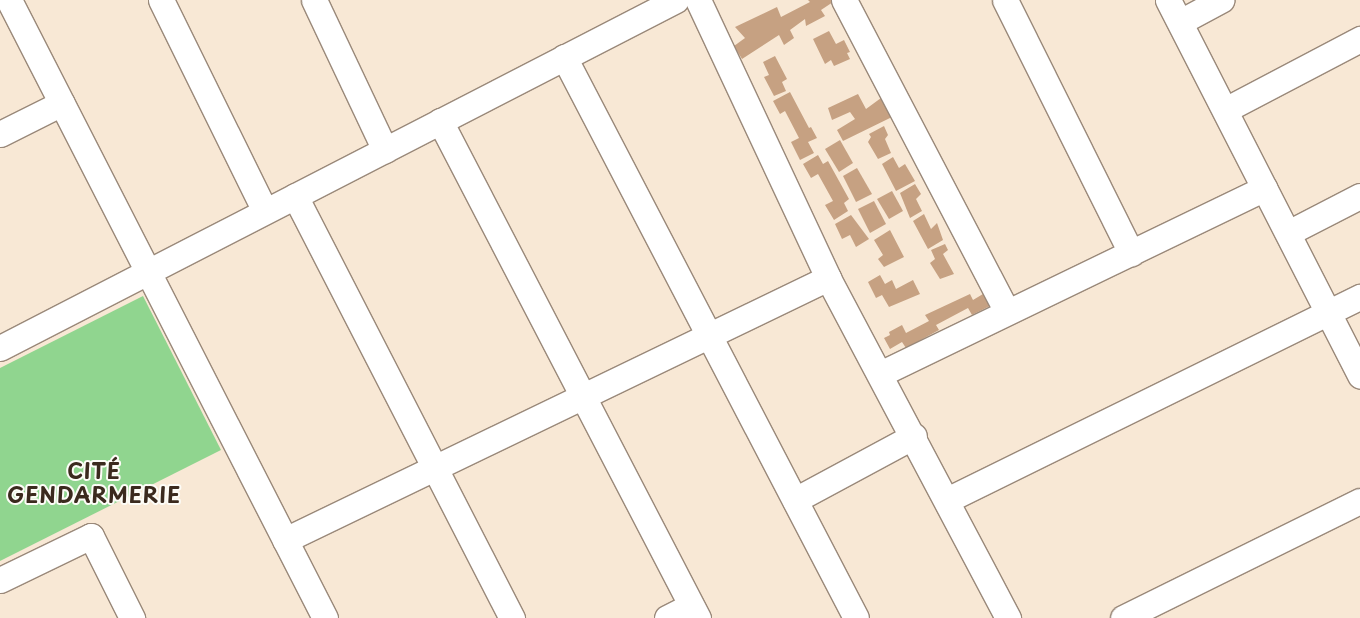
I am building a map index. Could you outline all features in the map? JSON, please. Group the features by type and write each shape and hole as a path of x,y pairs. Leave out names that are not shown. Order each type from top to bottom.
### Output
{"street":[{"path":"10,0 325,618"},
{"path":"161,0 265,211"},
{"path":"314,0 385,150"},
{"path":"0,348 676,0"},
{"path":"698,0 828,278 914,436 1008,618"},
{"path":"844,0 1008,312"},
{"path":"1005,0 1130,252"},
{"path":"1168,0 1288,233 1326,314 1360,376"},
{"path":"1180,22 1221,0"},
{"path":"1225,110 1360,39"},
{"path":"564,57 856,618"},
{"path":"0,134 62,103"},
{"path":"440,121 586,397 694,612 667,618"},
{"path":"880,374 1264,188"},
{"path":"295,196 512,618"},
{"path":"1288,233 1360,196"},
{"path":"285,540 436,470 828,278"},
{"path":"947,500 1360,296"},
{"path":"795,500 914,436"},
{"path":"1123,618 1360,500"},
{"path":"0,580 91,536 132,618"}],"green space":[{"path":"143,296 221,450 0,561 0,368"}],"building":[{"path":"808,0 836,0 821,10 825,16 806,26 805,19 790,30 794,38 784,45 779,35 742,59 734,46 745,38 735,27 777,7 781,17 810,2"},
{"path":"829,31 836,44 844,40 850,52 847,53 850,59 834,66 831,60 825,64 813,39"},
{"path":"775,56 787,79 782,82 786,91 774,96 764,77 769,75 763,62"},
{"path":"790,92 809,128 811,127 817,138 808,142 814,153 800,160 791,142 799,138 785,111 780,114 773,101"},
{"path":"858,94 866,109 881,98 892,117 843,141 837,130 855,119 850,112 832,120 828,108"},
{"path":"884,126 888,135 885,139 891,153 878,159 868,142 871,137 869,134"},
{"path":"840,140 853,163 839,172 825,149"},
{"path":"818,155 823,164 828,161 849,199 844,203 848,211 834,220 825,205 833,201 818,174 811,178 803,164"},
{"path":"893,157 899,168 905,164 915,181 896,191 882,164"},
{"path":"857,168 872,194 856,202 843,176"},
{"path":"915,184 921,194 916,199 922,211 910,218 900,193"},
{"path":"892,191 903,211 889,219 877,199"},
{"path":"874,201 886,224 870,233 858,209"},
{"path":"924,214 931,229 937,223 943,240 928,249 913,221"},
{"path":"851,215 869,239 856,247 850,235 842,239 835,224"},
{"path":"890,230 904,257 884,267 878,259 883,255 874,240"},
{"path":"945,244 948,250 943,254 954,274 940,279 930,263 935,259 931,250"},
{"path":"880,275 885,284 892,280 896,289 913,280 920,294 889,307 882,295 876,298 868,282"},
{"path":"970,294 973,300 983,294 990,306 972,315 968,308 936,325 939,330 906,348 902,342 890,349 884,338 890,335 889,332 902,325 906,333 929,321 925,315"}],"district":[{"name":"CITÉ GENDARMERIE","path":"94,482"}]}
